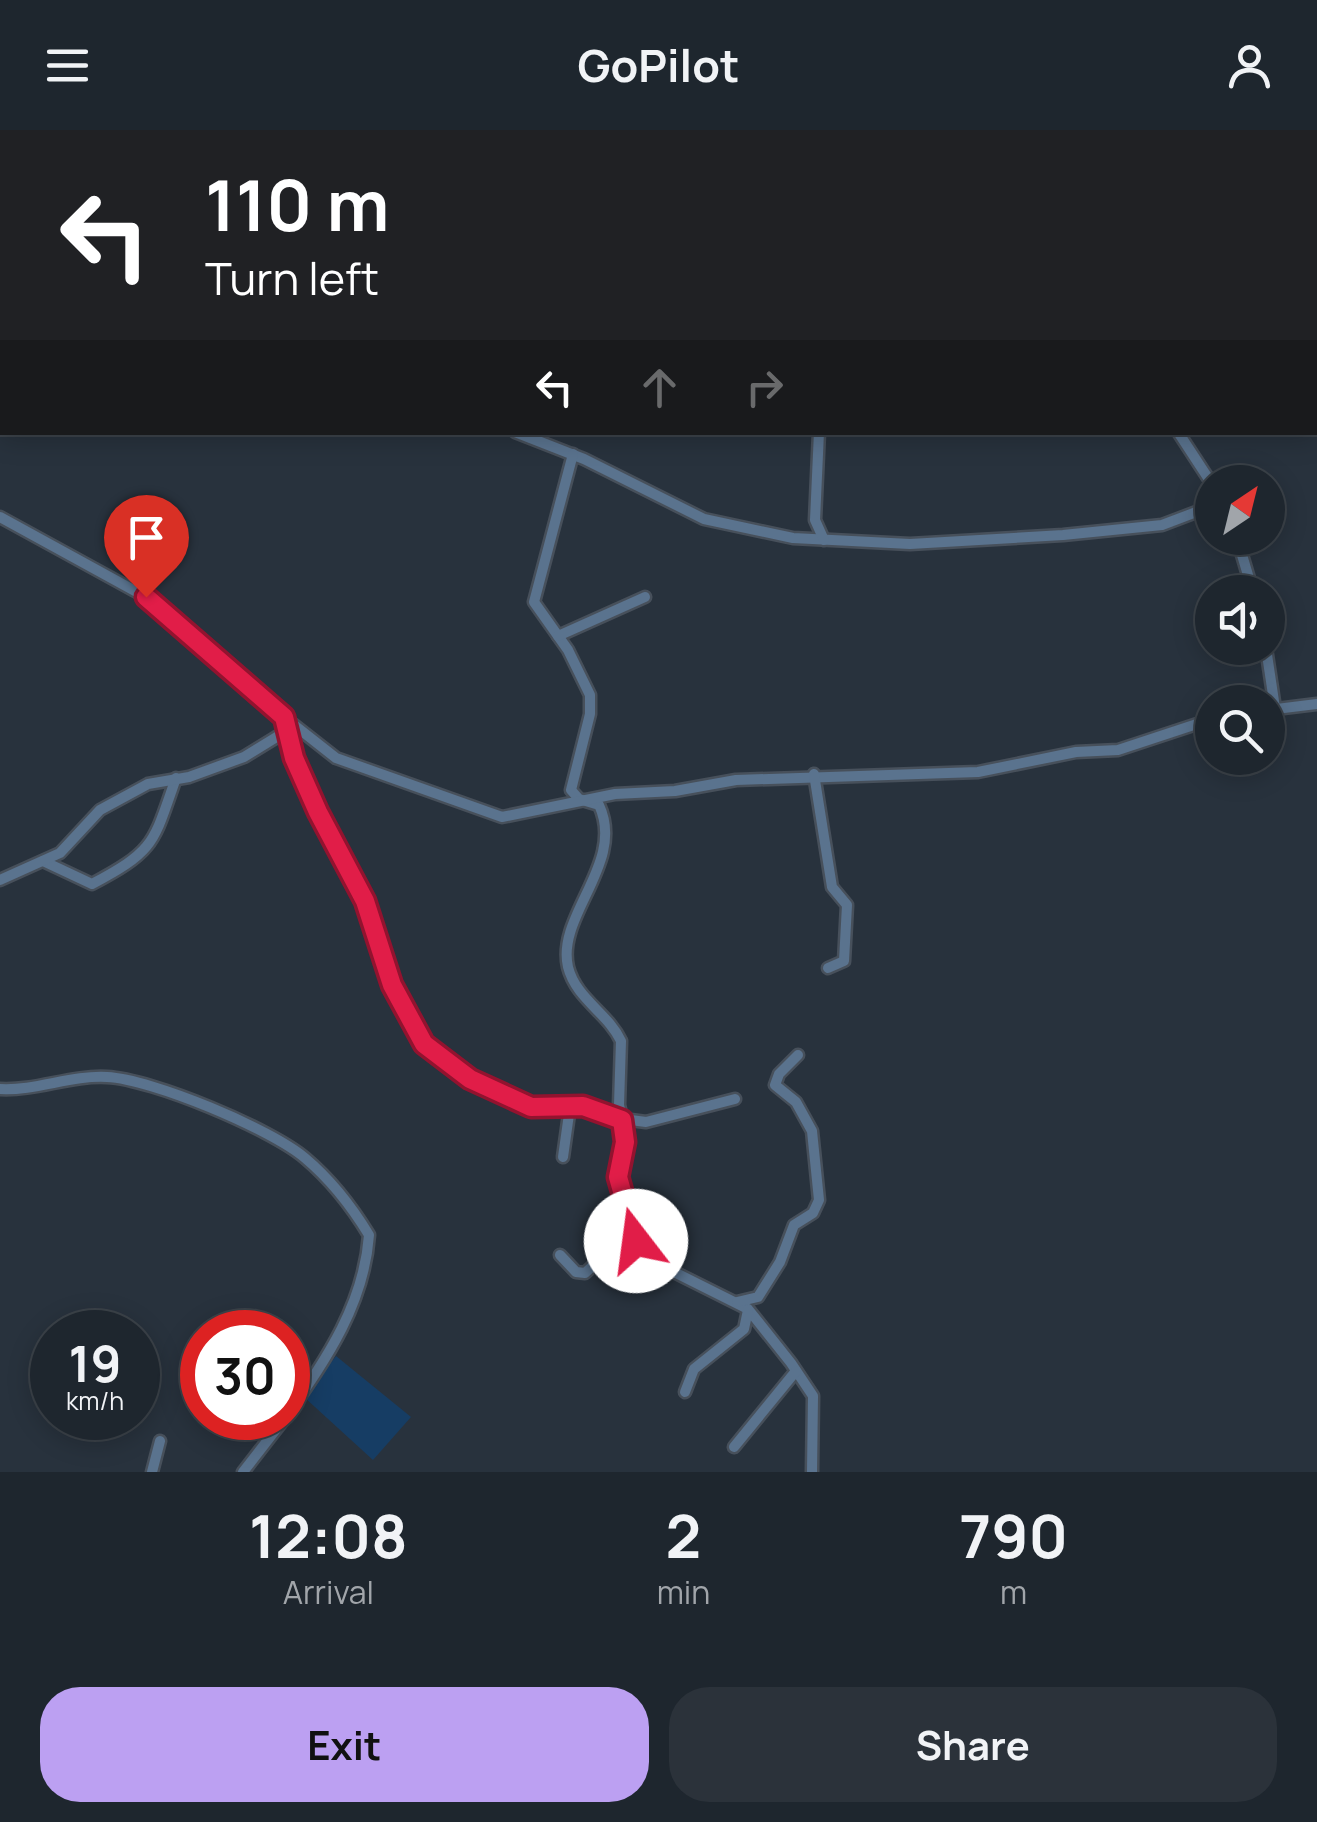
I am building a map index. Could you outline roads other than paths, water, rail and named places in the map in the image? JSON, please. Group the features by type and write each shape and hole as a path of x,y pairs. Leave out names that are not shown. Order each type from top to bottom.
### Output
{"street":[{"path":"523,435 573,454 704,519 756,534 910,544 1162,525 1195,512"},
{"path":"820,435 815,520 824,540"},
{"path":"1180,435 1200,465"},
{"path":"573,454 534,595 537,610 558,636 591,702 571,790 583,801 596,802 602,809 600,868 566,944 568,968 576,986 621,1041 618,1094 625,1142 618,1177 636,1241 656,1263 748,1310 796,1371 813,1396 812,1472"},
{"path":"0,517 146,597 336,758 482,812 516,818 583,801 814,774 978,772 1076,752 1118,750 1195,725"},
{"path":"558,636 623,608 631,600 644,598"},
{"path":"1285,707 1317,704"},
{"path":"284,717 318,812 365,901 392,985 424,1044 448,1064 495,1092 531,1107 583,1106 622,1120 646,1122 735,1099"},
{"path":"0,880 43,861 85,831 100,810 148,784 244,757 288,730"},
{"path":"814,774 832,887 847,905 844,962 828,968"},
{"path":"43,861 92,884 119,870 160,832 176,778"},
{"path":"736,1302 758,1297 780,1262 794,1224 813,1213 819,1200 812,1131 796,1102 775,1085 798,1055"},
{"path":"0,1089 100,1077 160,1090 268,1136 304,1157 347,1201 369,1235 359,1282 336,1345 310,1382"},
{"path":"562,1157 570,1107"},
{"path":"560,1255 576,1272 585,1273 610,1250 636,1241"},
{"path":"685,1392 694,1369 744,1330 748,1310"},
{"path":"734,1447 796,1371"},
{"path":"244,1472 268,1440"},
{"path":"152,1472 160,1441"}]}
